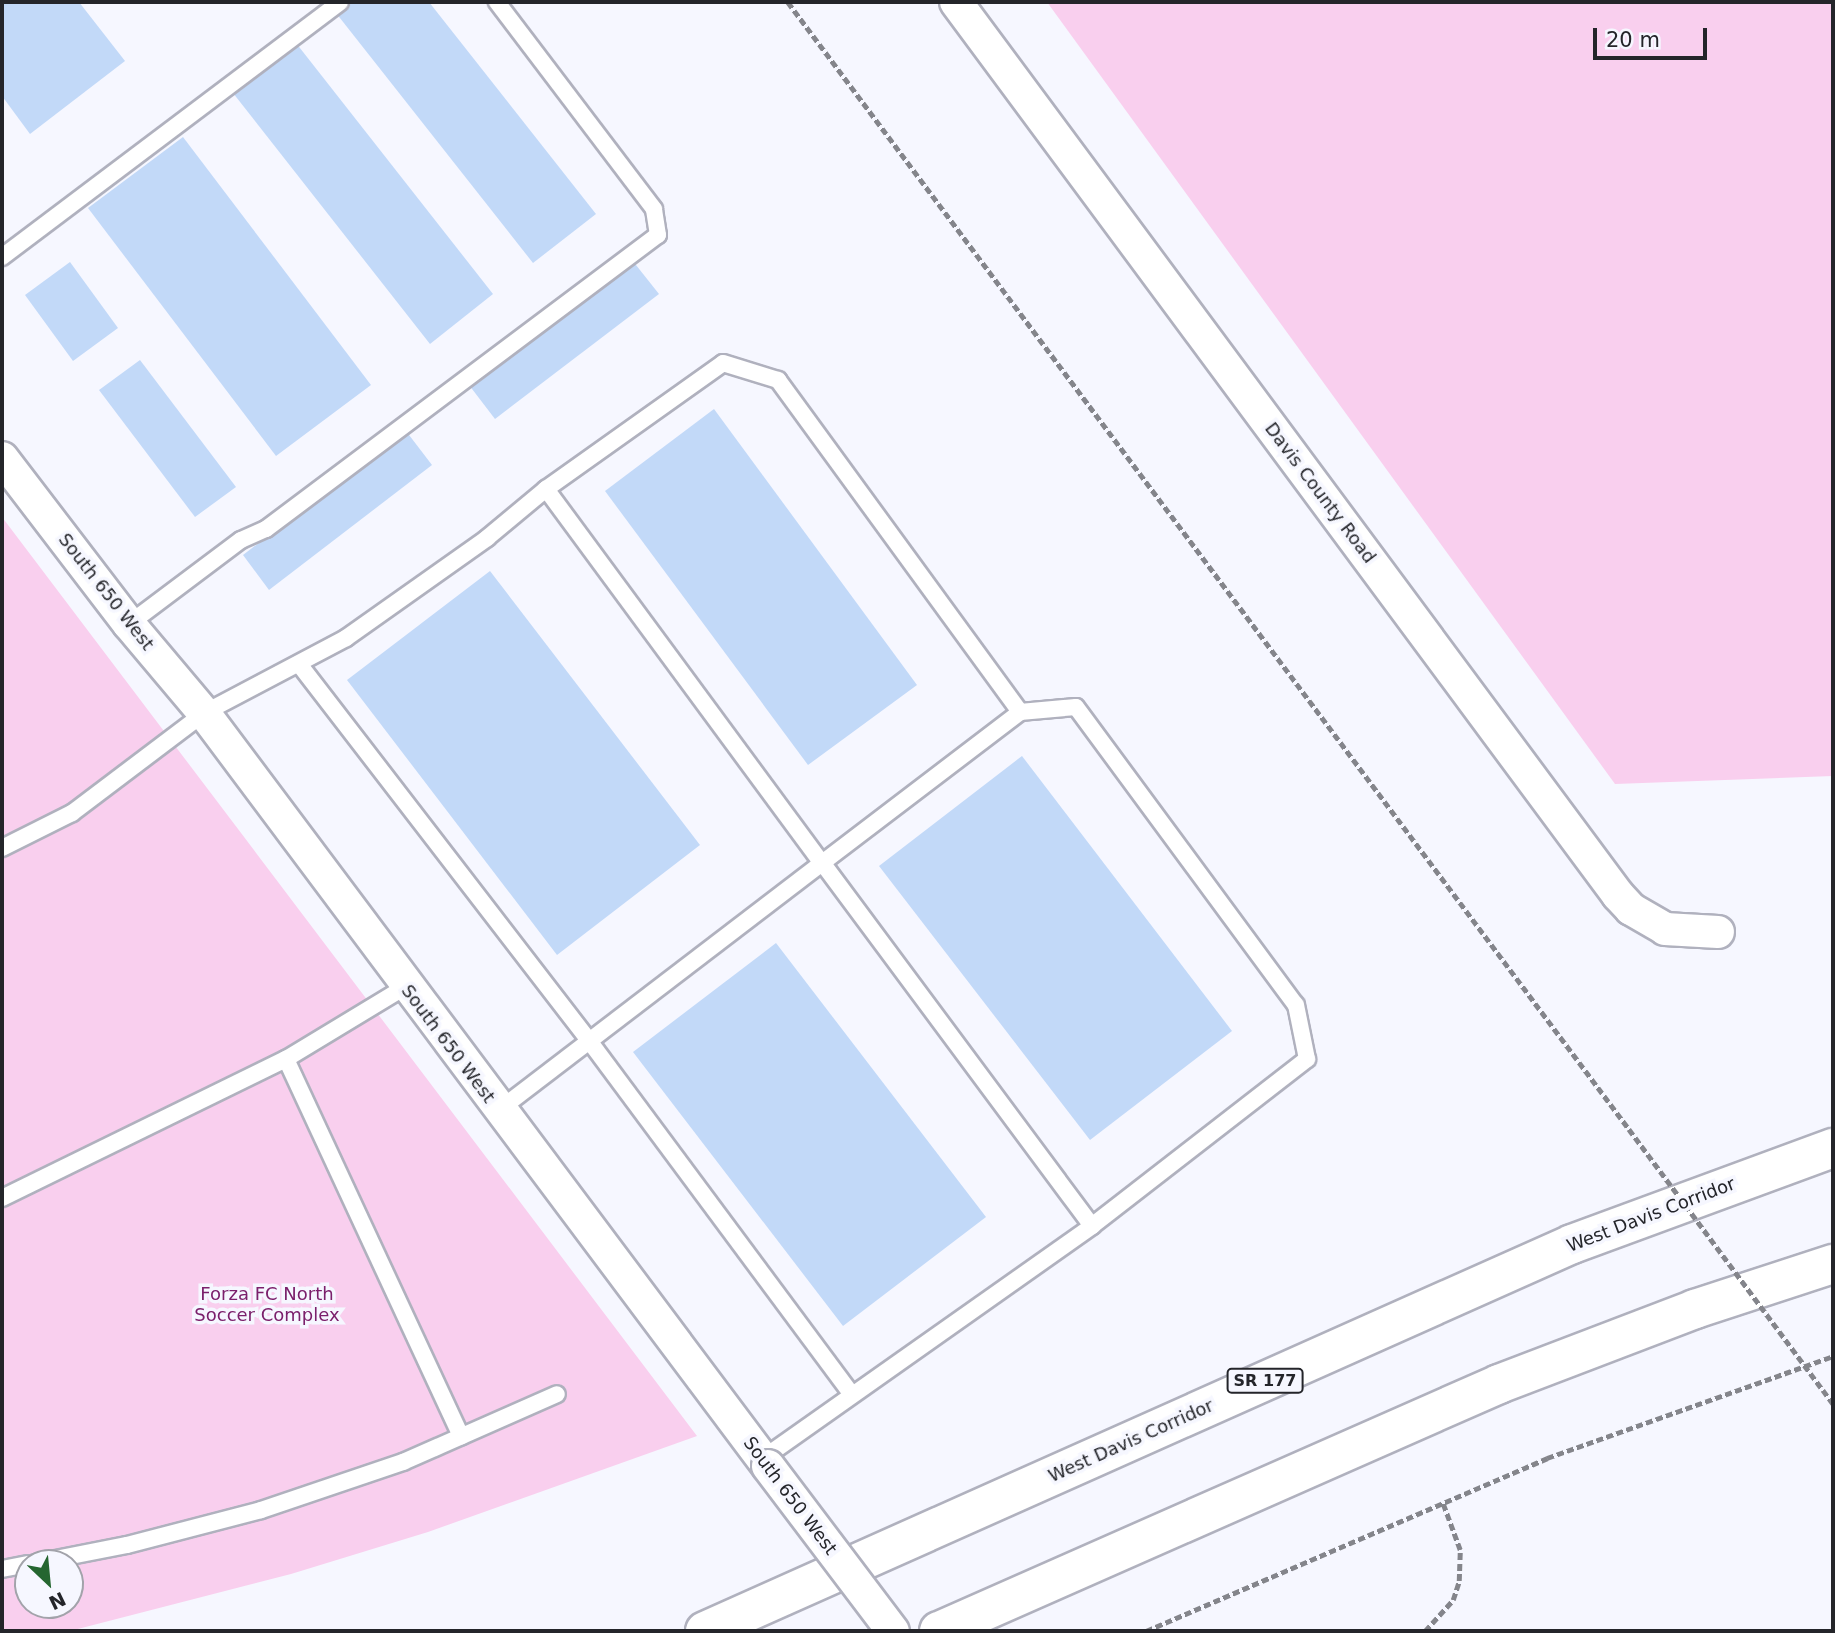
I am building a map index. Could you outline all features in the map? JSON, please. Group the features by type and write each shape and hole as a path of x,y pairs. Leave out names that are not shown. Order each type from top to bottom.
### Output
{"highway":[{"name":"West Davis Corridor","path":"705,1631 1572,1244 1833,1148"},
{"path":"939,1631 1499,1384 1671,1317 1833,1264"}],"street":[{"name":"Davis County Road","path":"956,2 1618,895 1631,909 1665,929 1718,932"},
{"name":"South 650 West","path":"2,458 129,624 204,713 405,987 893,1631"}],"lane":[{"path":"2,257 340,2"},
{"path":"129,624 242,540 266,529 658,234 654,209 497,2"},
{"path":"2,848 72,813 204,713 299,664 364,625 487,538 546,489 723,363 778,380 1020,712"},
{"path":"546,489 1092,1226"},
{"path":"299,664 590,1042 851,1394"},
{"path":"499,1110 1020,712 1076,707 1296,1005 1307,1059 1092,1226 851,1394 765,1462"},
{"path":"2,1198 286,1059 405,987"},
{"path":"286,1059 461,1436"},
{"path":"84,1553 261,1510 403,1462 557,1394"}],"path":[{"path":"788,2 1833,1405"},
{"path":"1146,1631 1442,1501 1833,1356"},
{"path":"1425,1631 1442,1617 1459,1581 1460,1550 1442,1501"}],"green space":[{"path":"1047,2 1833,2 1833,776 1615,784"},
{"name":"Forza FC North Soccer Complex","path":"2,517 697,1436 428,1532 291,1574 70,1631 2,1631"}],"building":[{"path":"2,2 79,2 125,61 30,134 2,96"},
{"path":"350,2 429,2 596,214 533,263 336,13"},
{"path":"296,43 493,294 430,344 233,93"},
{"path":"183,137 371,385 276,456 88,208"},
{"path":"632,260 659,294 495,419 469,385"},
{"path":"70,262 118,328 73,361 25,295"},
{"path":"140,360 236,487 195,517 99,390"},
{"path":"714,409 917,685 808,765 605,491"},
{"path":"406,431 432,465 269,590 243,555"},
{"path":"490,571 700,845 557,955 347,680"},
{"path":"1022,756 1232,1031 1090,1140 879,866"},
{"path":"776,943 986,1217 843,1326 633,1052"}]}
